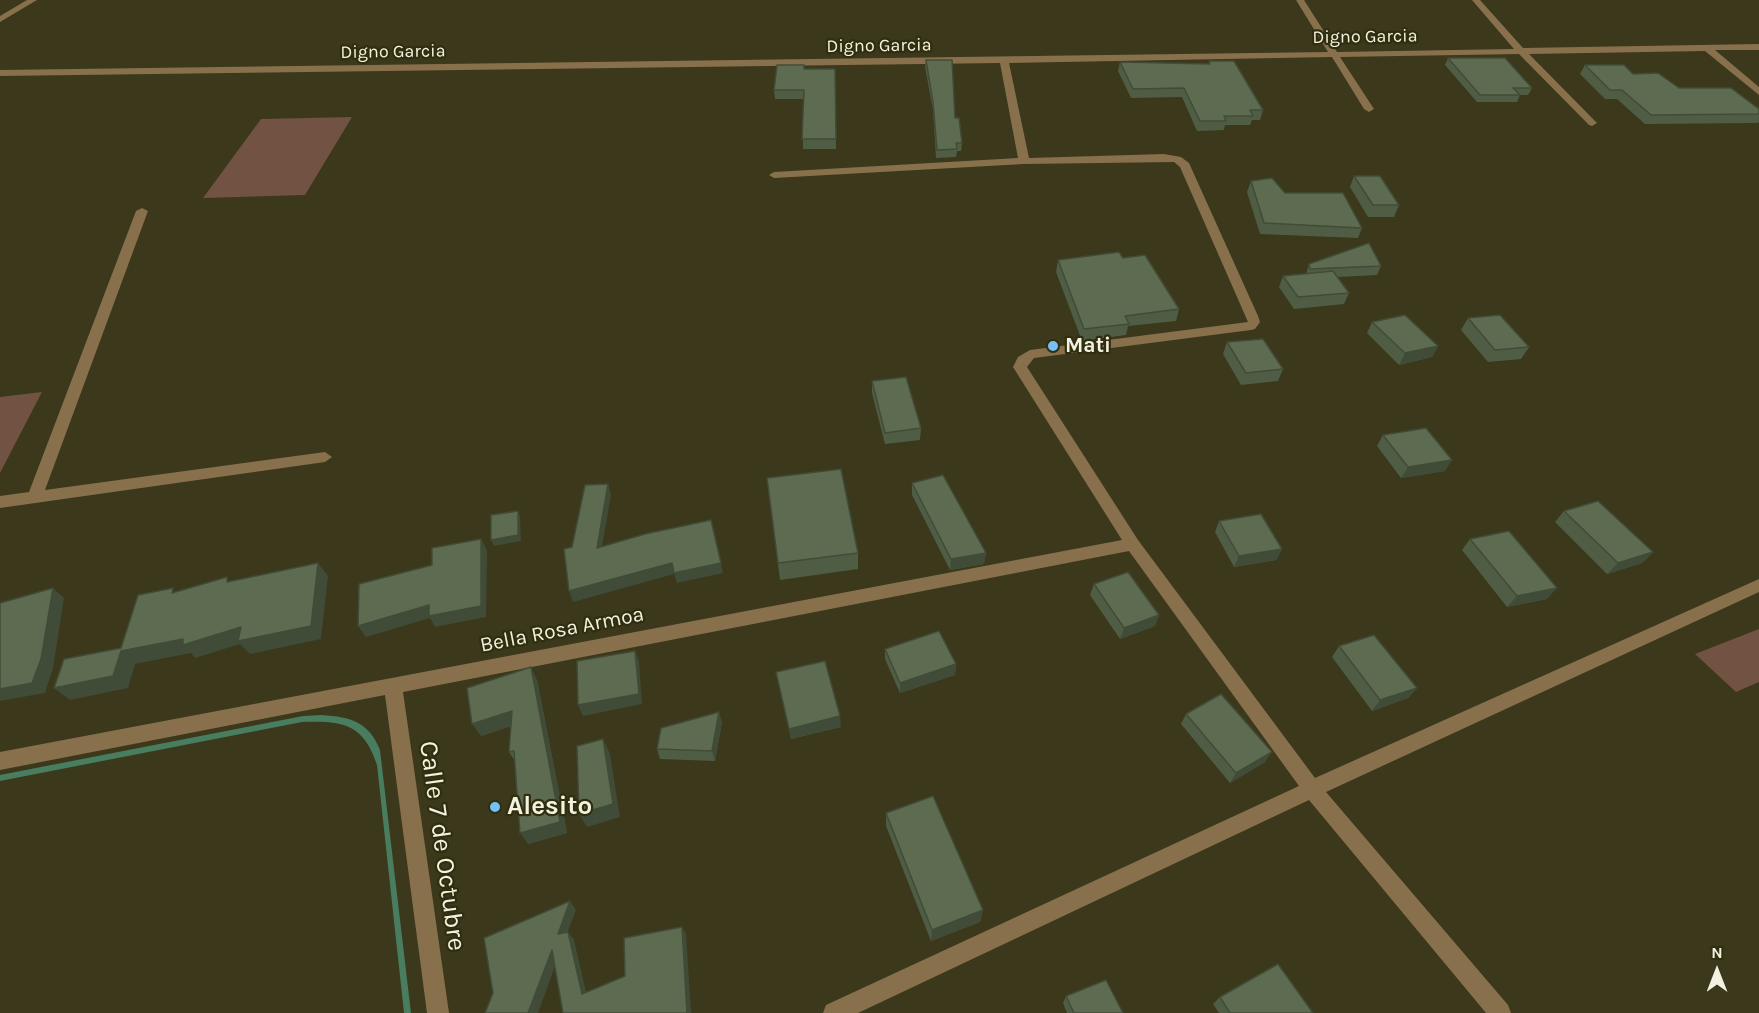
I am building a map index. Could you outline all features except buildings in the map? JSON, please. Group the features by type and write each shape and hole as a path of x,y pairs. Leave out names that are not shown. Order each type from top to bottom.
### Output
{"street":[{"path":"0,19 33,0"},
{"path":"1300,0 1369,110"},
{"path":"1476,0 1521,51 1592,123"},
{"name":"Digno Garcia","path":"0,73 1004,60 1759,47"},
{"path":"1707,48 1759,92"},
{"path":"1004,60 1024,161"},
{"path":"774,175 1024,161 1164,157 1178,159 1182,162 1252,316 1254,322 1251,327 1030,354 1023,360 1020,367 1132,544 1312,789 1500,1013"},
{"path":"35,497 142,211"},
{"path":"0,502 325,457"},
{"name":"Bella Rosa Armoa","path":"0,761 1132,544"},
{"path":"834,1013 1312,789 1759,585"},
{"name":"Calle 7 de Octubre","path":"393,686 438,1013"}],"shaded area":[{"path":"352,117 305,195 203,198 261,119"},
{"path":"42,392 0,473 0,397"},
{"path":"1759,629 1759,682 1736,692 1695,654"},
{"path":"303,716 342,717 358,723 370,733 380,750 411,1013 404,1013 377,765 365,740 350,727 329,722 302,722 0,781 0,775"}],"place":[{"name":"Mati","path":"1053,346"},
{"name":"Alesito","path":"495,807"}]}
